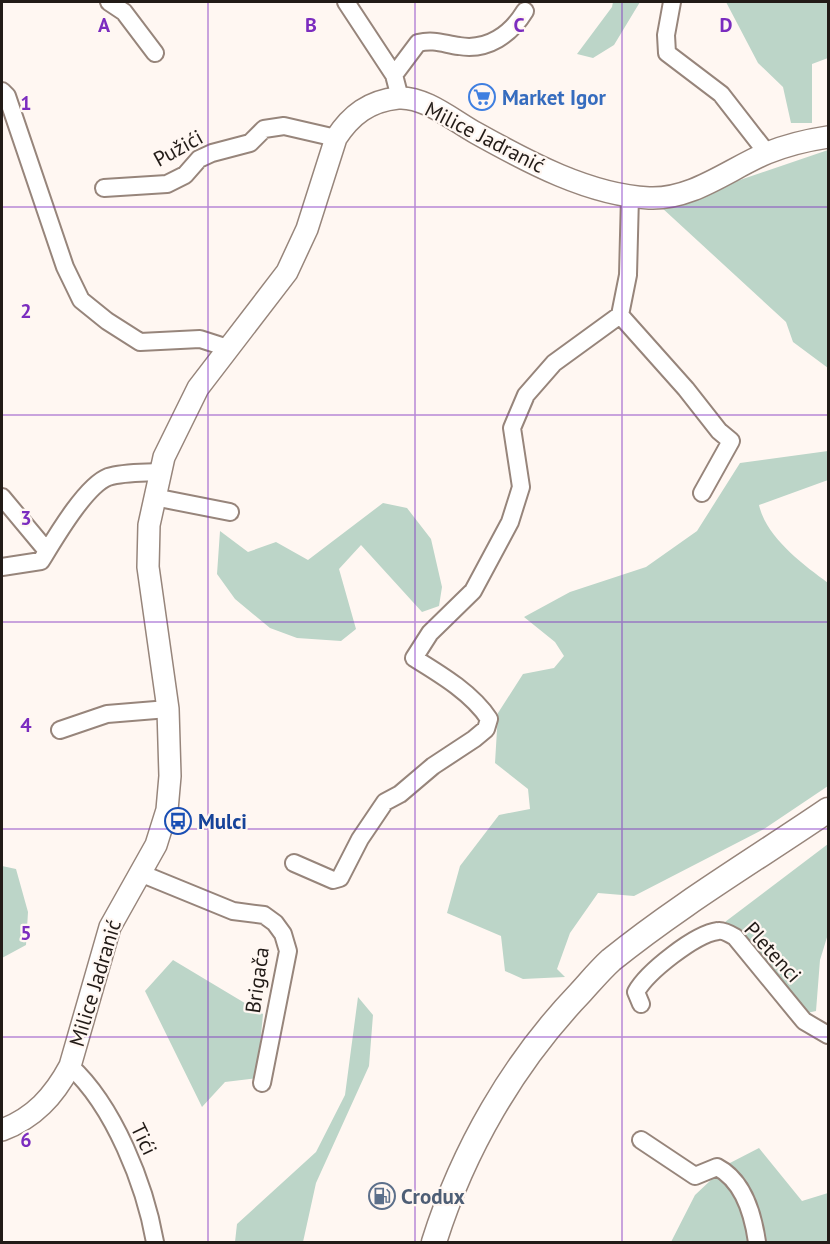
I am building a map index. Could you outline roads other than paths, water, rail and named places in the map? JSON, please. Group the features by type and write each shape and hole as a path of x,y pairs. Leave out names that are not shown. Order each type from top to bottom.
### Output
{"main road":[{"path":"434,1242 465,1162 491,1109 526,1057 566,1008 610,961 828,810"}],"street":[{"path":"109,2 124,12 155,52"},
{"path":"346,2 394,75 400,98"},
{"path":"672,2 666,35 667,53 721,94 767,153"},
{"path":"394,75 418,43 432,40 460,46 478,47 490,44 517,24 525,11"},
{"path":"2,91 7,96 65,267 81,300 140,342 200,339 228,348"},
{"name":"Milice Jadranić","path":"2,1130 33,1113 52,1095 69,1066 110,927 156,845 167,810 170,776 168,709 148,567 149,525 159,472 185,411 198,388 287,273 307,229 336,138 356,113 368,105 400,98 429,106 540,167 630,196 669,198 767,153 828,137"},
{"name":"Pužići","path":"104,188 167,184 185,175 199,159 212,153 250,143 264,129 284,126 336,138"},
{"path":"294,863 333,880 340,878 360,839 385,802 400,794 433,766 486,729 489,719 482,707 414,658 430,633 473,591 510,522 521,487 512,428 526,395 554,363 620,315 628,275 630,196"},
{"path":"620,315 686,389 719,431 731,441 702,493"},
{"path":"2,567 41,561 75,510 95,487 107,478 159,472"},
{"path":"2,497 47,551"},
{"path":"154,497 230,512"},
{"path":"60,730 107,714 168,709"},
{"name":"Brigača","path":"140,873 233,911 264,915 275,923 283,934 288,951 262,1083"},
{"name":"Pletenci","path":"641,1004 636,992 643,980 702,935 720,930 735,937 804,1021 828,1035"},
{"name":"Tići","path":"69,1066 93,1092 135,1171 147,1201 155,1242"},
{"path":"641,1140 695,1176 717,1167 733,1175 754,1219 757,1242"}],"place":[{"name":"Market Igor","path":"482,97"},
{"name":"Mulci","path":"178,821"},
{"name":"Crodux","path":"382,1196"}]}
